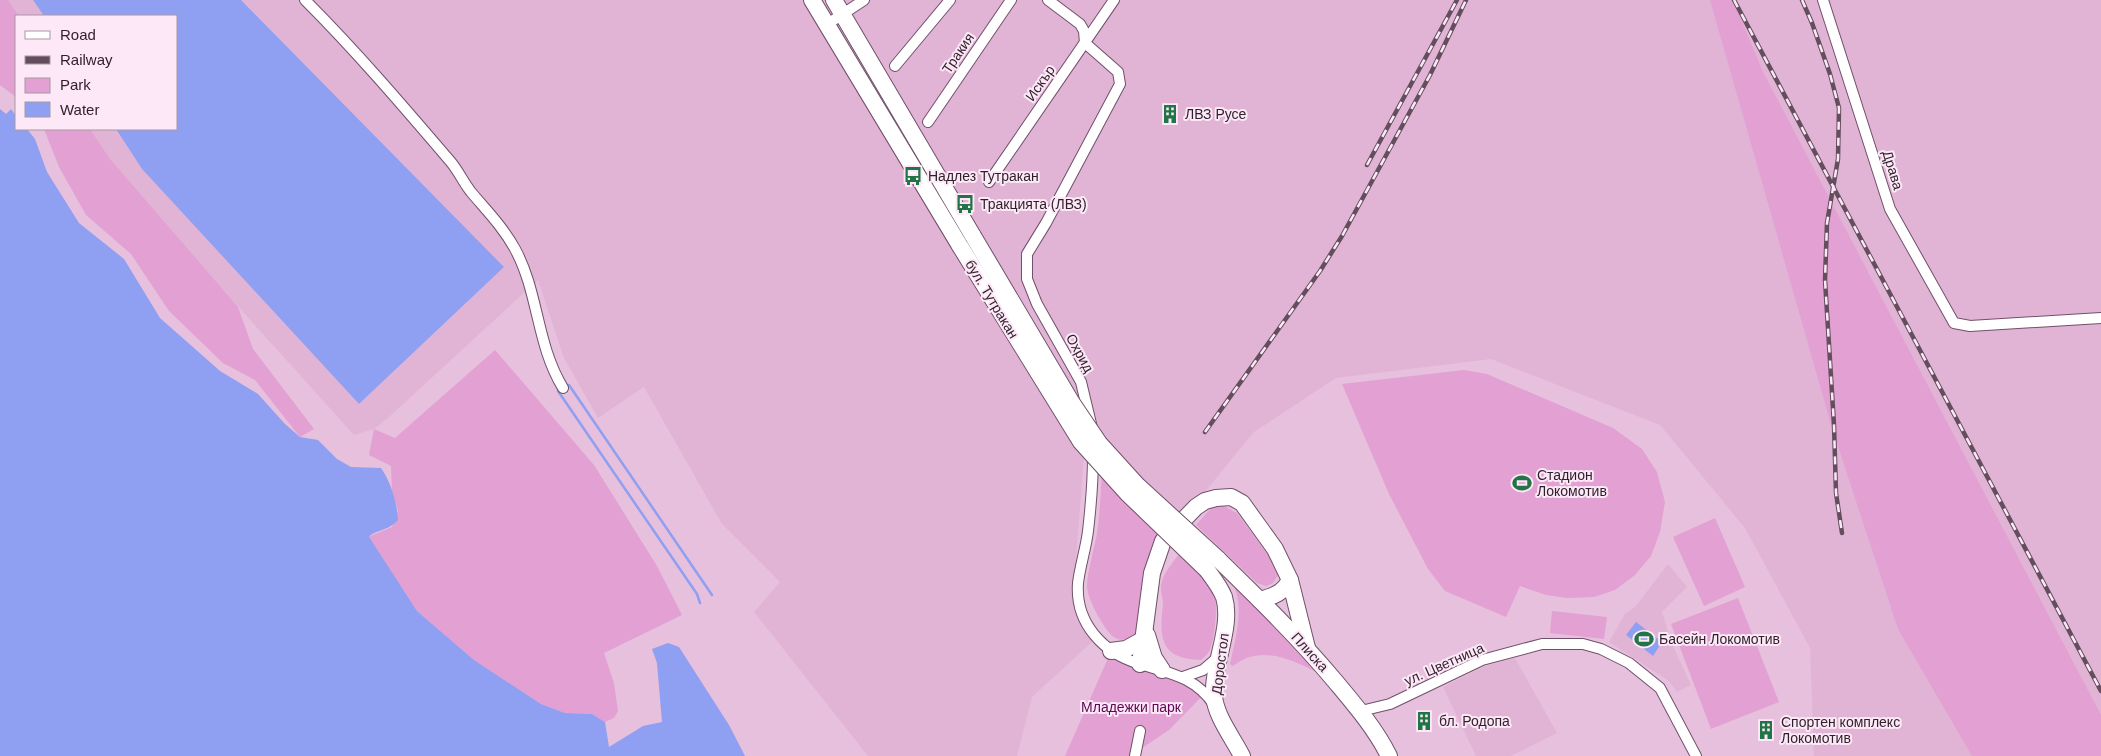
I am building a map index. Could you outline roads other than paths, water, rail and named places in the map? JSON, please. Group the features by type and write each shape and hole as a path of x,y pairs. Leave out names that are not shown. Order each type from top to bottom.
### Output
{"main road":[{"name":"бул. Тутракан","path":"812,0 826,25 966,241 1100,443 1212,565"},
{"name":"бул. Тутракан","path":"834,0 909,125 966,241"},
{"path":"1140,664 1152,573 1163,541 1184,518 1205,501 1231,497 1242,503 1275,549 1290,580 1307,648"},
{"name":"Плиска","path":"1212,565 1260,600 1307,648 1361,711 1381,740 1389,756"},
{"name":"Доростол","path":"1212,565 1226,608 1215,681 1216,708 1242,756"},
{"path":"1260,600 1280,594 1290,580"},
{"path":"1110,651 1126,649 1144,634"},
{"path":"1144,634 1162,670"}],"street":[{"path":"305,0 451,163 471,191 499,222 516,251 529,283 543,344 552,370 563,388"},
{"path":"826,25 864,0"},
{"path":"894,66 950,0"},
{"name":"Тракия","path":"928,122 1011,0"},
{"path":"1048,0 1080,24 1084,31 1085,43"},
{"name":"Искър","path":"989,182 1114,0"},
{"name":"Драва","path":"1823,0 1890,209 1954,323 1970,326 2101,318"},
{"name":"Охрид","path":"1085,43 1118,72 1120,84 1046,223 1027,254 1027,279 1037,304 1081,382 1091,420 1093,446 1092,501 1078,582 1078,597 1082,614 1099,642 1110,651 1140,664 1183,677 1202,689 1216,708"},
{"name":"ул. Цветница","path":"1361,711 1390,704 1482,660 1542,644 1583,644 1602,650 1629,663 1660,688 1696,756"},
{"path":"1183,677 1203,670 1216,661 1219,655"},
{"path":"1135,756 1140,731"}],"water":[{"path":"33,0 241,0 504,267 359,404 142,169 117,130 178,130 178,15 43,15"},
{"path":"0,109 6,114 11,109 15,115 15,130 28,130 35,139 47,172 79,223 124,259 160,318 220,371 258,394 285,424 300,437 318,440 337,459 351,467 381,468 393,493 398,520 390,527 369,537 417,611 474,660 541,704 565,713 592,714 605,722 609,747 643,726 662,722 657,663 652,649 668,643 679,647 729,725 745,756 0,756"},
{"name":"Басейн Локомотив","path":"1636,622 1662,642 1653,656 1626,635"}],"waterway":[{"path":"569,385 712,595"},
{"path":"558,391 697,594 700,603"}],"railway":[{"path":"1367,165 1457,0"},
{"path":"1205,432 1320,271 1342,236 1430,75 1466,0"},
{"path":"1734,0 2101,691"},
{"path":"1802,0 1830,74 1839,108 1838,159 1827,223 1825,280 1834,425 1836,493 1842,533"}],"place":[{"name":"ЛВЗ Русе","path":"1170,114"},
{"name":"Надлез Тутракан","path":"913,176"},
{"name":"Тракцията (ЛВЗ)","path":"965,204"},
{"name":"Стадион Локомотив","path":"1522,483"},
{"name":"Басейн Локомотив","path":"1644,639"},
{"name":"бл. Родопа","path":"1424,721"},
{"name":"Спортен комплекс Локомотив","path":"1766,730"}],"park label":[{"name":"Младежки парк","path":"1131,707"}]}
